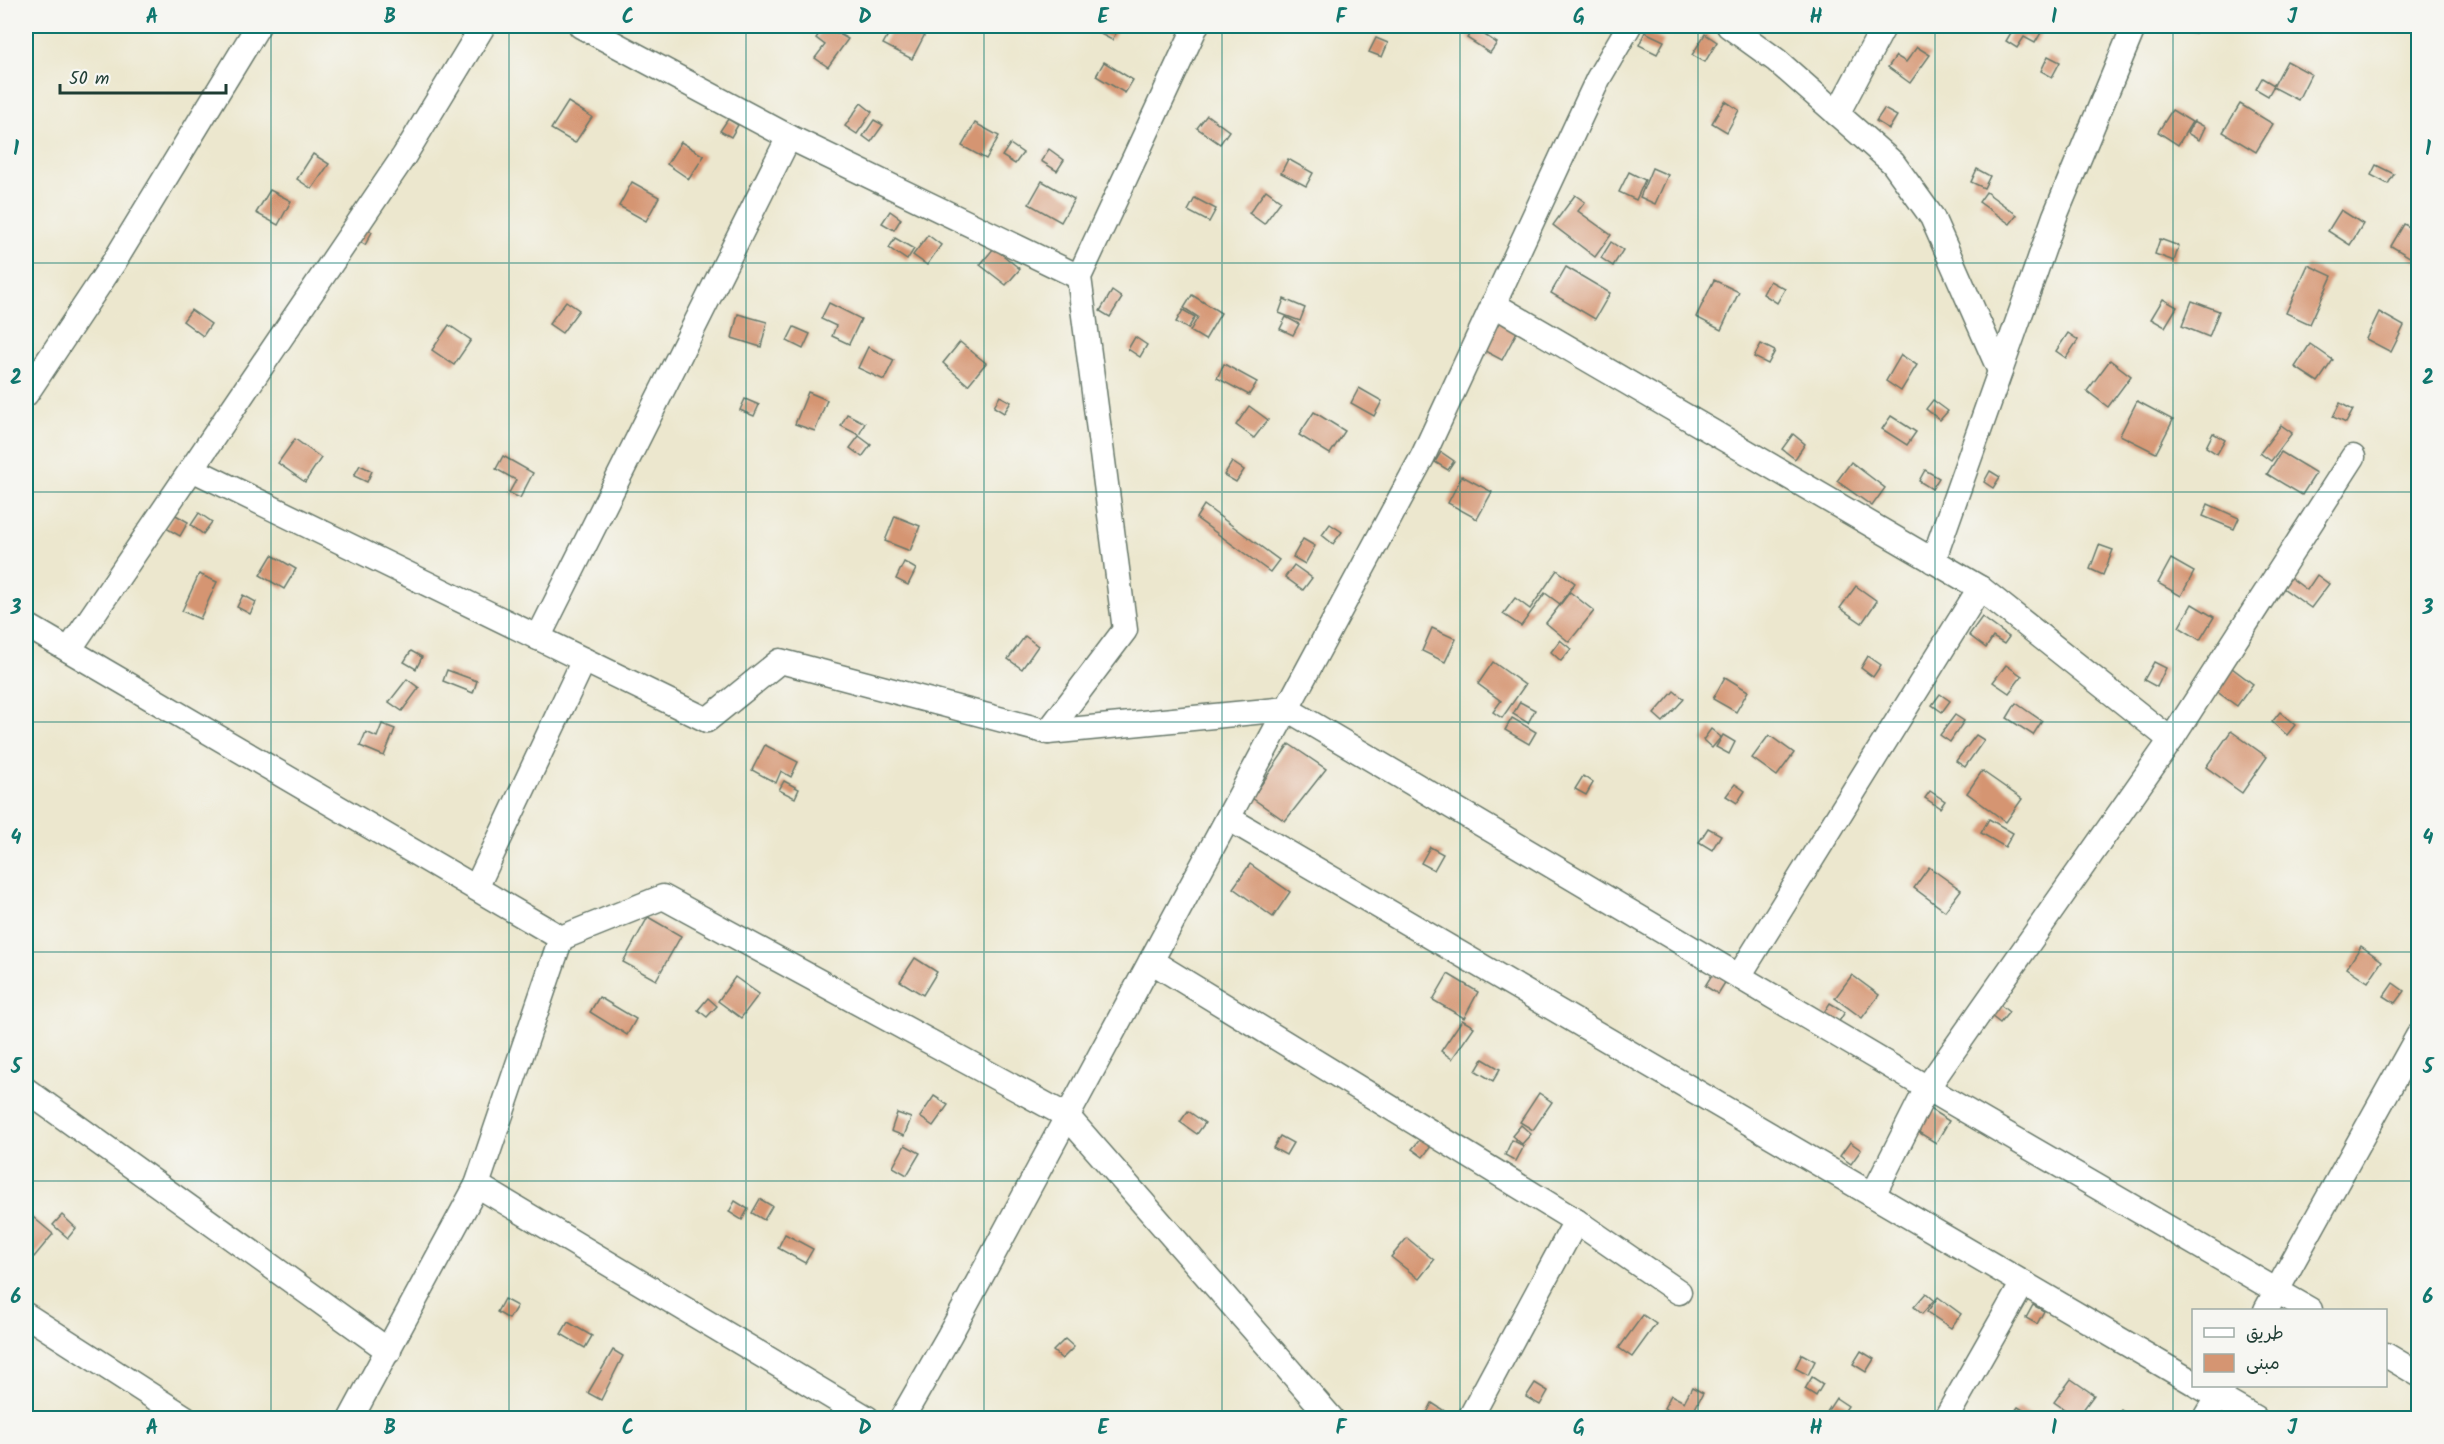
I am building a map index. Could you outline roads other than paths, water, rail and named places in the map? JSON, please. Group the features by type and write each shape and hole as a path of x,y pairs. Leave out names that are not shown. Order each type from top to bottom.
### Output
{"street":[{"path":"26,394 114,262 258,26"},
{"path":"69,650 404,156 483,26"},
{"path":"581,26 789,137 1078,277"},
{"path":"1048,732 1125,630 1078,277 1196,26"},
{"path":"902,1419 1423,456 1598,79 1629,26"},
{"path":"1729,26 1776,60 1893,163 1932,217 2000,371"},
{"path":"1837,114 1884,26"},
{"path":"1933,561 2055,216 2134,26"},
{"path":"538,638 789,137"},
{"path":"1492,304 1980,588 2171,740"},
{"path":"1873,1195 1927,1088 2171,740 2353,457"},
{"path":"192,469 707,720 780,661 1048,732 1287,709 1927,1088 2271,1301 2302,1309"},
{"path":"1738,976 1980,588"},
{"path":"26,625 561,938"},
{"path":"476,888 584,660"},
{"path":"1228,818 2192,1382"},
{"path":"351,1419 477,1185 561,938 663,897 1067,1116 1331,1419"},
{"path":"1151,961 1576,1221 1679,1292"},
{"path":"2271,1301 2418,1036"},
{"path":"26,1090 389,1351"},
{"path":"477,1185 867,1419"},
{"path":"1470,1419 1576,1221"},
{"path":"1946,1419 2023,1283"},
{"path":"26,1315 186,1419"},
{"path":"2387,1356 2418,1374"},
{"path":"2205,1419 2213,1389 2255,1419"}]}
